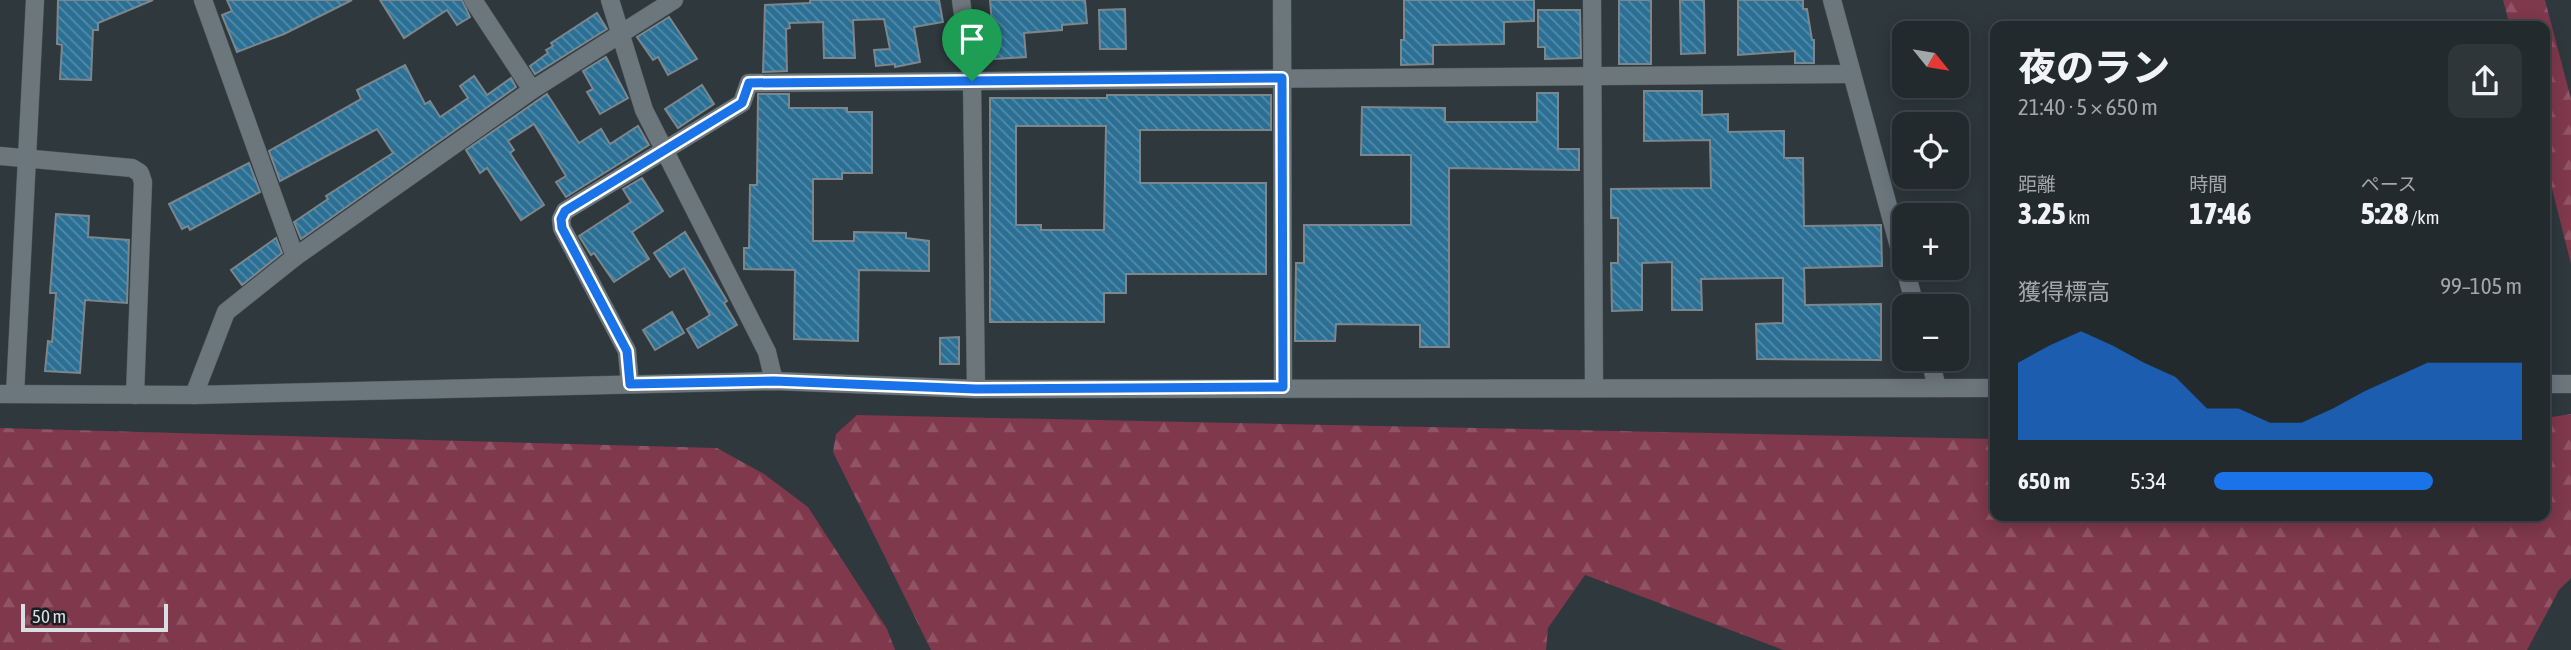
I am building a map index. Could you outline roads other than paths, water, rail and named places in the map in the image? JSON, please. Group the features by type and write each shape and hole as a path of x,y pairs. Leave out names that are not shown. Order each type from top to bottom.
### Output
{"street":[{"path":"35,0 8,394 194,395 774,381 976,389 1990,388"},
{"path":"203,0 295,257"},
{"path":"473,0 532,90"},
{"path":"610,0 639,98 663,152 767,352 774,381"},
{"path":"194,395 226,312 295,257 532,90 674,0"},
{"path":"961,0 972,81 976,389"},
{"path":"1282,0 1283,387"},
{"path":"1592,0 1594,387"},
{"path":"1832,0 1892,222"},
{"path":"630,384 627,351 562,228 561,219 565,211 742,103 749,83 1852,74"},
{"path":"0,156 132,168 140,173 143,182 135,395"},
{"path":"1933,371 1937,387"},
{"path":"2550,384 2571,384"}]}
